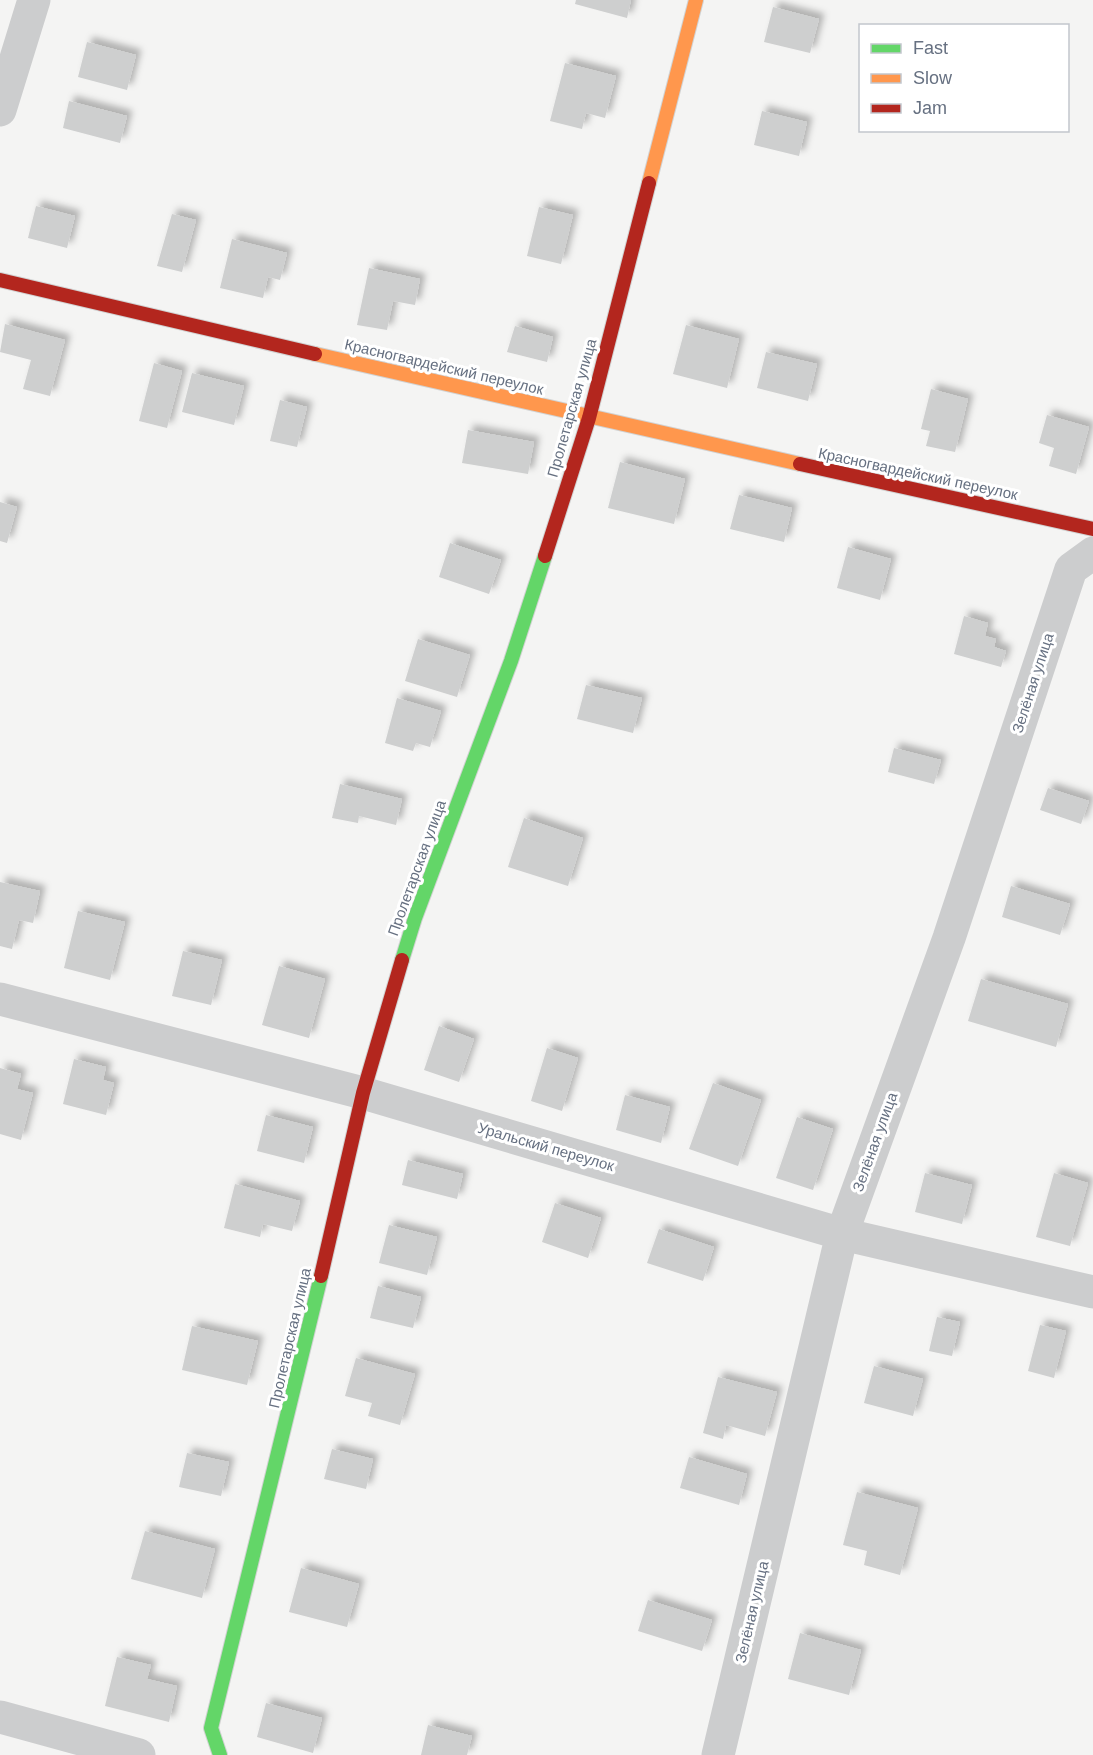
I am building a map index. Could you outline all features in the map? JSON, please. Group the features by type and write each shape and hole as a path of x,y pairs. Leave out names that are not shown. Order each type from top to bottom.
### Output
{"street":[{"path":"0,110 34,0"},
{"name":"Пролетарская улица","path":"220,1755 211,1728 289,1416 363,1093 415,918 511,661 589,418 696,0"},
{"name":"Красногвардейский переулок","path":"0,280 589,418 1093,529"},
{"name":"Зелёная улица","path":"718,1755 842,1234 949,938 1071,569 1093,553"},
{"name":"Уральский переулок","path":"0,999 363,1093 842,1234 1093,1292"},
{"path":"0,1717 139,1755"}],"building":[{"path":"576,0 631,0 627,18 575,4"},
{"path":"773,7 819,19 810,53 764,42"},
{"path":"87,42 136,55 127,90 78,77"},
{"path":"565,63 616,76 605,118 586,113 582,129 550,121"},
{"path":"69,101 127,116 120,143 63,128"},
{"path":"762,111 807,122 799,156 754,145"},
{"path":"36,206 75,216 67,248 28,238"},
{"path":"539,207 573,215 561,264 527,256"},
{"path":"172,214 196,220 182,272 157,266"},
{"path":"232,239 287,253 280,280 268,277 263,298 220,288"},
{"path":"369,268 420,279 415,305 393,301 387,330 357,325"},
{"path":"5,324 65,340 50,396 23,389 31,360 0,352"},
{"path":"686,325 739,339 727,388 673,374"},
{"path":"515,326 553,337 547,362 507,352"},
{"path":"766,352 817,364 808,401 757,388"},
{"path":"154,363 182,371 167,428 139,421"},
{"path":"192,373 244,386 234,425 182,412"},
{"path":"931,389 968,399 955,452 926,446 930,431 921,429"},
{"path":"280,400 307,407 297,447 270,441"},
{"path":"1047,415 1089,427 1076,474 1049,466 1054,448 1039,443"},
{"path":"468,430 534,442 528,474 462,463"},
{"path":"620,462 685,479 674,524 608,508"},
{"path":"739,495 792,508 784,542 730,529"},
{"path":"0,502 17,507 7,543 0,541"},
{"path":"450,543 501,560 489,594 439,577"},
{"path":"848,547 891,559 880,600 837,588"},
{"path":"964,616 988,623 985,636 996,639 994,647 1006,651 1001,667 954,654"},
{"path":"418,639 470,655 457,697 405,681"},
{"path":"586,685 642,698 633,733 577,719"},
{"path":"397,698 441,711 430,747 416,743 413,751 385,743"},
{"path":"894,748 941,760 934,784 888,772"},
{"path":"340,784 402,799 396,825 359,816 358,823 332,818"},
{"path":"1048,788 1089,801 1081,824 1040,810"},
{"path":"524,818 583,838 568,886 508,867"},
{"path":"0,882 40,891 33,923 19,920 12,949 0,946"},
{"path":"1011,886 1070,904 1060,935 1002,917"},
{"path":"78,911 125,922 110,980 64,968"},
{"path":"183,951 222,960 211,1005 172,996"},
{"path":"279,966 325,979 309,1038 262,1025"},
{"path":"981,979 1068,1004 1056,1047 968,1021"},
{"path":"439,1026 474,1039 459,1082 424,1070"},
{"path":"547,1048 578,1058 562,1111 531,1101"},
{"path":"74,1059 106,1067 103,1080 114,1083 106,1115 63,1104"},
{"path":"0,1068 21,1074 17,1089 33,1093 21,1140 0,1134"},
{"path":"713,1083 761,1100 738,1166 689,1149"},
{"path":"625,1095 670,1107 661,1143 616,1130"},
{"path":"266,1115 313,1127 304,1163 257,1151"},
{"path":"797,1117 833,1129 813,1190 776,1178"},
{"path":"408,1160 463,1174 457,1199 402,1185"},
{"path":"925,1173 972,1185 962,1224 915,1212"},
{"path":"1054,1173 1088,1183 1070,1246 1036,1237"},
{"path":"235,1184 300,1201 292,1231 263,1224 260,1237 224,1228"},
{"path":"555,1203 601,1218 588,1258 542,1242"},
{"path":"389,1225 437,1237 427,1275 379,1263"},
{"path":"659,1229 714,1247 703,1281 647,1263"},
{"path":"378,1286 421,1297 413,1328 370,1318"},
{"path":"937,1317 960,1322 952,1356 929,1351"},
{"path":"1040,1325 1066,1331 1054,1378 1028,1371"},
{"path":"192,1326 258,1341 247,1385 182,1370"},
{"path":"356,1358 415,1374 400,1425 368,1416 372,1403 345,1396"},
{"path":"874,1366 923,1379 913,1416 864,1403"},
{"path":"718,1377 777,1392 765,1436 726,1425 723,1439 703,1433"},
{"path":"332,1449 373,1459 366,1489 324,1479"},
{"path":"187,1453 229,1462 221,1496 179,1487"},
{"path":"689,1457 747,1474 739,1505 680,1488"},
{"path":"857,1492 918,1508 900,1575 864,1565 867,1551 843,1545"},
{"path":"145,1531 215,1549 202,1598 131,1579"},
{"path":"301,1568 359,1584 347,1627 289,1612"},
{"path":"648,1600 712,1620 702,1651 638,1631"},
{"path":"800,1633 861,1650 849,1695 788,1679"},
{"path":"117,1657 151,1665 147,1679 177,1686 169,1722 105,1706"},
{"path":"266,1703 322,1718 313,1753 257,1737"},
{"path":"428,1725 472,1736 467,1755 421,1755"}],"traffic: fast":[{"path":"402,960 415,918 511,661 545,556"},
{"path":"220,1755 211,1728 321,1276"}],"traffic: slow":[{"path":"649,183 696,0"},
{"path":"315,354 800,464"}],"traffic: jam":[{"path":"545,556 589,418 649,183"},
{"path":"0,280 315,354"},
{"path":"800,464 1093,529"},
{"path":"321,1276 363,1093 402,960"}]}
